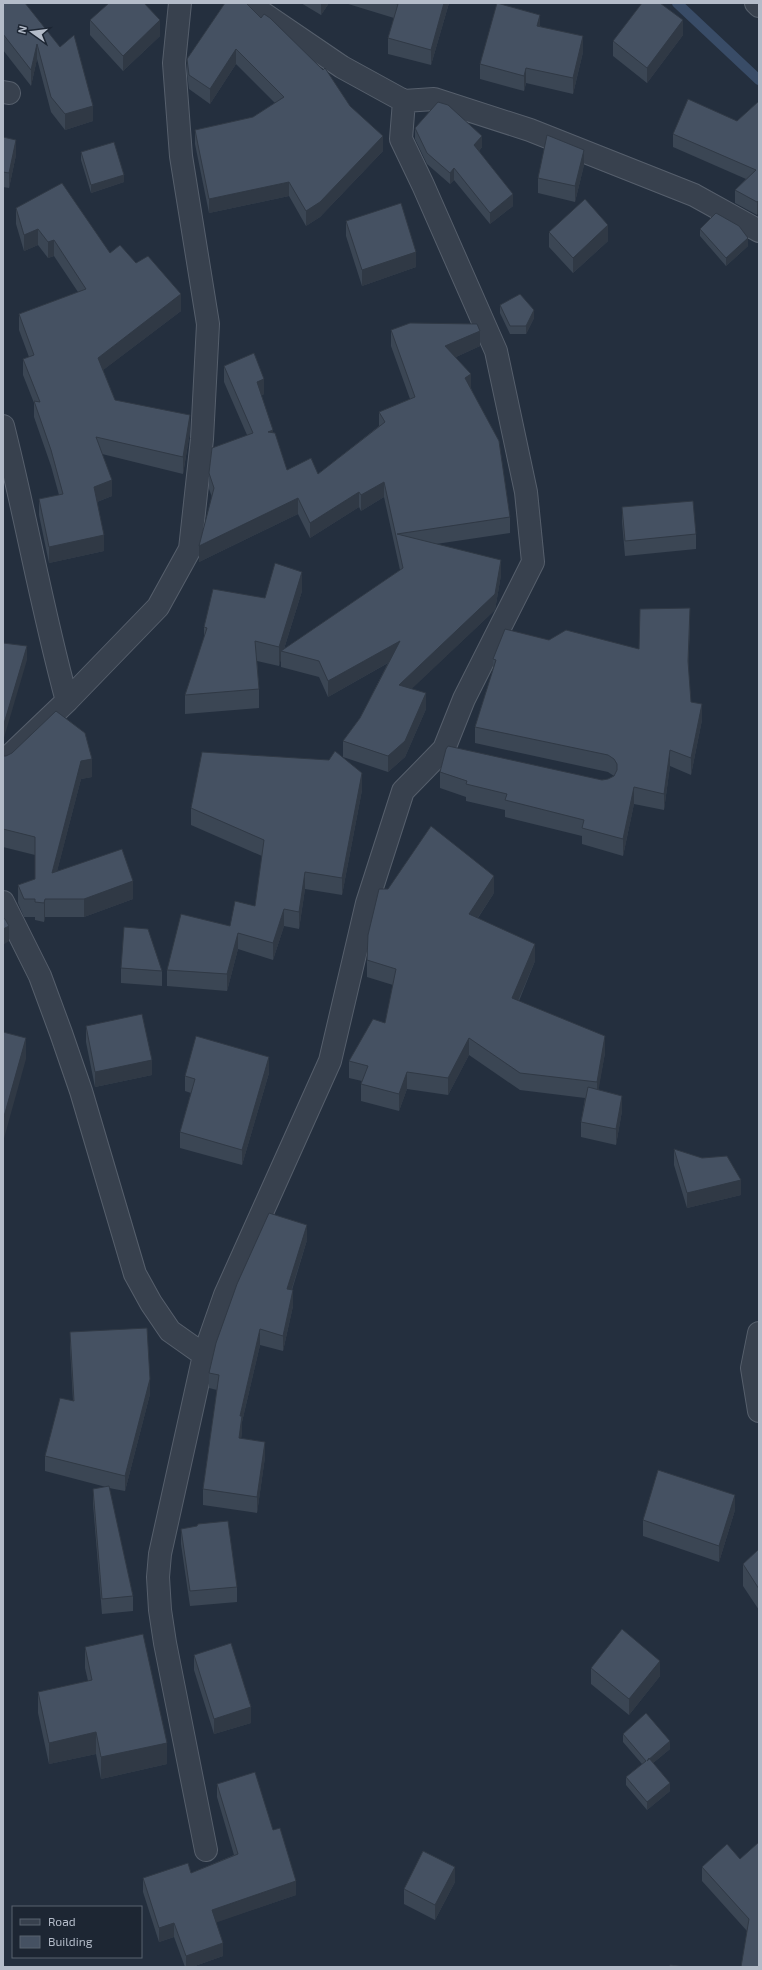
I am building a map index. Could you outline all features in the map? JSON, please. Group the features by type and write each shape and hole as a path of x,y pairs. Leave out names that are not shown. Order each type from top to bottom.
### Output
{"street":[{"path":"3,762 67,701 158,607 190,549 202,439 208,324 181,156 174,63 180,3"},
{"path":"248,3 342,67 404,101 434,99 530,130 694,195 759,231"},
{"path":"756,3 759,6"},
{"path":"206,1850 165,1643 160,1610 158,1578 164,1531 204,1355 225,1295 330,1061 367,903 403,790 444,748 464,699 533,562 526,492 496,351 423,185 401,139 404,101"},
{"path":"3,426 30,537 53,650 67,701"},
{"path":"444,748 467,754"},
{"path":"3,902 40,976 61,1033 81,1091 135,1274 151,1303 170,1331 204,1355"},
{"path":"759,1332 752,1368 759,1411"}],"building":[{"path":"3,3 25,3 60,47 74,35 93,106 65,114 51,97 37,44 31,70 3,34"},
{"path":"109,3 144,3 160,20 123,56 90,20"},
{"path":"225,3 246,3 261,18 264,14 270,18 323,70 325,68 350,106 383,136 320,202 306,211 289,182 209,199 195,130 253,117 284,97 236,49 210,89 189,75 187,59"},
{"path":"393,3 444,3 431,50 388,38 398,4"},
{"path":"497,3 540,15 537,26 583,36 573,78 526,68 524,76 480,64"},
{"path":"642,3 660,3 683,20 647,68 613,41"},
{"path":"688,99 737,121 759,101 759,200 757,202 735,190 756,170 673,134"},
{"path":"438,102 448,105 482,136 474,145 513,194 490,213 454,168 450,173 427,153 415,128"},
{"path":"547,135 584,150 575,186 538,178"},
{"path":"3,137 16,140 9,173 3,172"},
{"path":"114,142 124,175 91,185 81,152"},
{"path":"62,183 110,253 120,245 136,263 148,256 181,294 98,358 115,400 190,415 183,457 96,437 112,480 94,487 104,535 49,547 39,499 63,494 51,450 34,401 40,402 23,359 34,355 19,314 86,289 54,240 48,242 38,229 24,235 16,208"},
{"path":"585,199 608,225 573,258 549,232"},
{"path":"401,203 416,252 362,270 346,221"},
{"path":"716,213 739,226 748,238 726,258 700,229"},
{"path":"520,294 534,310 526,326 510,326 500,305"},
{"path":"410,323 477,324 480,331 445,346 471,374 465,378 499,441 510,517 397,534 501,560 495,594 399,685 426,693 405,741 388,756 343,741 360,718 400,641 328,681 319,661 281,651 403,568 384,482 361,495 359,492 310,523 298,498 199,546 214,488 209,473 212,448 253,433 224,366 254,353 264,379 257,382 273,430 268,432 275,433 287,470 311,458 318,474 385,422 379,412 415,397 391,330"},
{"path":"693,501 696,534 625,541 622,507"},
{"path":"275,563 302,572 279,647 255,641 259,689 185,695 207,628 204,627 213,589 265,598"},
{"path":"690,608 688,661 691,702 702,704 691,758 670,750 664,794 634,787 623,839 582,828 584,820 505,800 507,794 466,784 467,781 440,772 448,746 602,780 614,776 617,770 617,764 614,759 608,755 475,727 496,660 493,659 505,629 549,640 566,630 639,649 640,609"},
{"path":"3,643 27,646 3,727"},
{"path":"56,711 85,733 92,759 81,761 52,873 122,849 133,881 84,899 45,899 44,903 35,902 35,899 24,899 18,885 35,879 35,837 3,829 3,756 12,753"},
{"path":"335,751 362,773 342,878 305,872 299,912 284,909 273,943 238,933 227,974 167,970 181,914 230,926 235,901 255,906 264,840 191,808 202,752 329,760"},
{"path":"431,826 494,876 469,914 535,944 512,998 605,1036 597,1082 520,1073 469,1038 448,1078 407,1072 399,1094 361,1084 368,1066 349,1061 373,1019 385,1023 396,969 367,960 368,935 379,889 388,889"},
{"path":"3,918 9,926 3,929"},
{"path":"124,927 148,929 162,971 121,968"},
{"path":"142,1014 152,1060 95,1072 86,1026"},
{"path":"3,1032 26,1038 3,1120"},
{"path":"196,1036 269,1057 242,1150 180,1132 195,1079 185,1076"},
{"path":"588,1087 622,1096 616,1129 581,1122"},
{"path":"674,1149 702,1158 727,1156 741,1180 687,1193"},
{"path":"269,1213 307,1225 287,1289 293,1290 283,1336 260,1329 240,1416 242,1416 239,1438 265,1442 257,1497 203,1489 219,1375 209,1373 216,1343 237,1284"},
{"path":"147,1328 150,1379 125,1476 45,1456 60,1398 74,1401 70,1332"},
{"path":"658,1470 735,1495 719,1546 643,1520"},
{"path":"109,1486 133,1596 102,1599 93,1489"},
{"path":"228,1521 237,1587 190,1591 181,1529 197,1526 198,1524"},
{"path":"759,1549 759,1589 743,1564"},
{"path":"622,1629 660,1661 629,1699 591,1668"},
{"path":"143,1634 167,1743 101,1757 96,1732 49,1743 38,1692 92,1680 85,1647"},
{"path":"231,1643 251,1707 214,1719 194,1655"},
{"path":"646,1713 670,1741 650,1759 670,1783 647,1802 626,1777 646,1761 623,1734"},
{"path":"255,1772 273,1830 280,1828 296,1881 212,1910 223,1943 186,1956 174,1923 159,1928 143,1878 188,1863 191,1873 238,1854 217,1784"},
{"path":"759,1842 759,1967 741,1967 749,1919 702,1867 727,1844 740,1859"},
{"path":"423,1851 455,1867 435,1905 404,1889"},
{"path":"670,1965 686,1967 670,1967"}],"waterway":[{"path":"677,3 759,80"}]}
